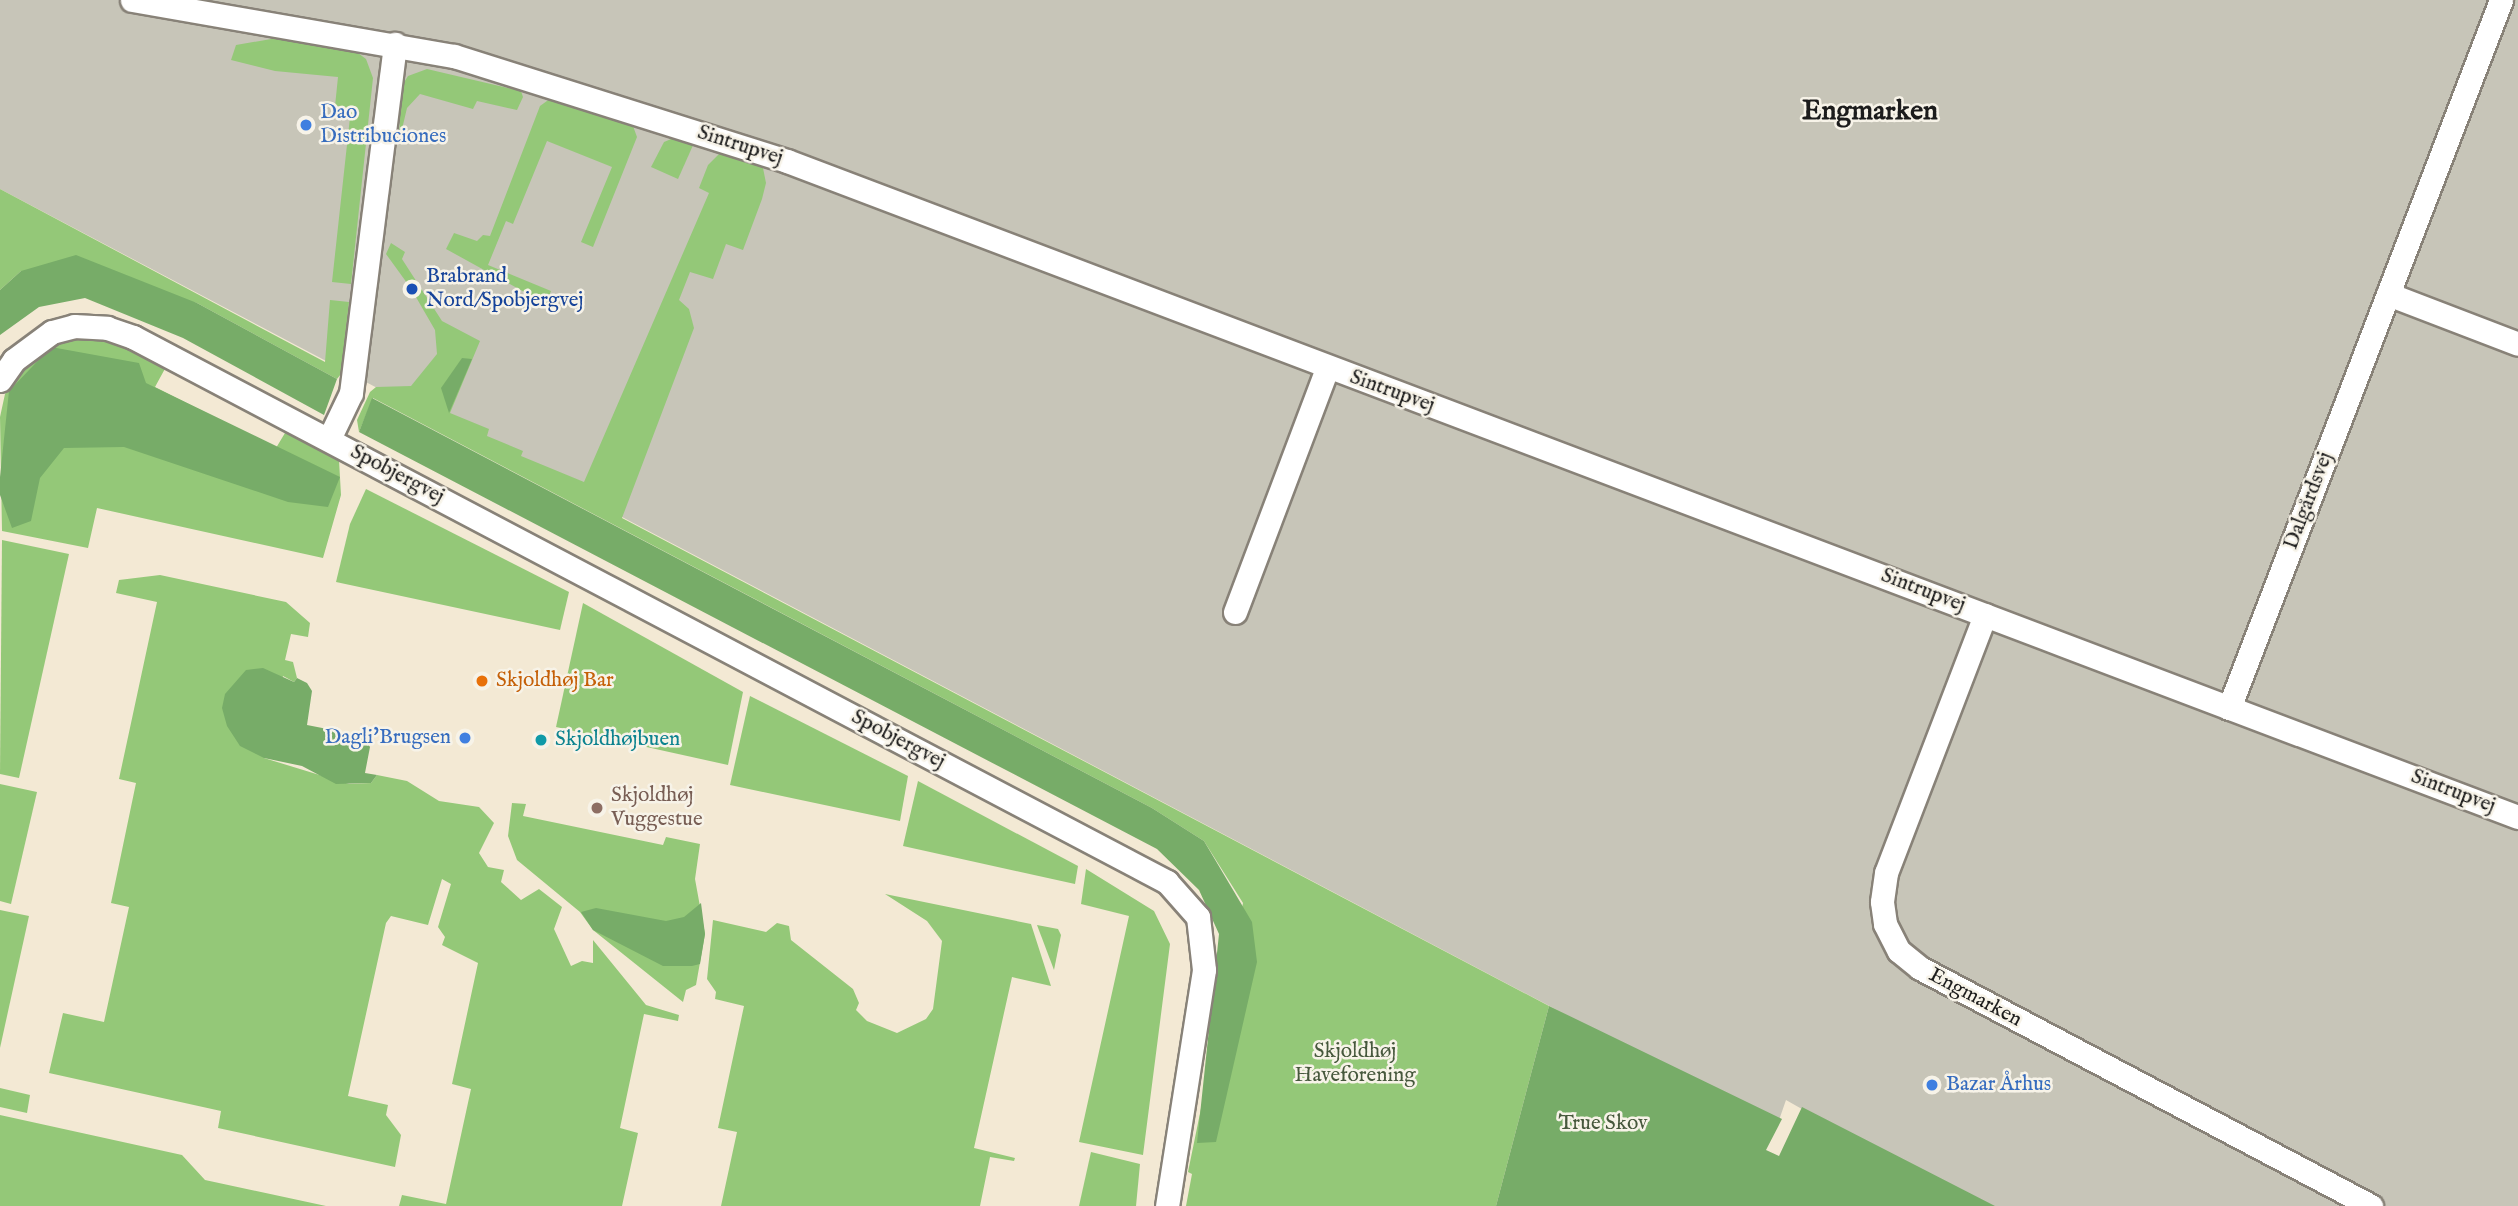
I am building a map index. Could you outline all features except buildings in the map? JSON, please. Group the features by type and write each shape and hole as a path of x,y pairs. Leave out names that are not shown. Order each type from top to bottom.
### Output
{"street":[{"name":"Sintrupvej","path":"132,0 395,44 530,79 788,161 1079,269 1327,368 2518,817"},
{"name":"Dalgårdsvej","path":"2229,708 2501,0"},
{"name":"Spobjergvej","path":"329,439 351,393 395,44"},
{"path":"2388,294 2518,344"},
{"name":"Spobjergvej","path":"0,380 31,344 51,332 74,326 107,328 133,337 1167,882 1198,917 1204,970 1167,1206"},
{"name":"Sintrupvej","path":"1235,612 1327,368"},
{"name":"Engmarken","path":"1985,615 1886,873 1882,902 1885,924 1899,951 1920,968 2371,1206"}],"shaded area":[{"path":"0,0 2518,0 2518,1206 1973,1206 1786,1100 1777,1126 0,189"}],"green space":[{"path":"277,38 358,53 366,59 373,78 351,284 332,282 351,108 335,106 338,77 275,71 231,60 236,45"},
{"path":"427,69 521,91 523,97 517,110 477,101 473,109 420,94 407,108 399,142 401,87 408,76"},
{"path":"551,98 623,120 633,126 637,137 593,247 581,242 612,167 547,141 513,224 506,221 488,265 551,291 546,304 446,249 454,233 477,241 483,235 490,236 540,106"},
{"path":"676,137 694,143 678,179 651,167 664,142"},
{"name":"Skjoldhøj Haveforening","path":"722,151 763,168 766,183 762,199 743,250 726,244 713,279 690,272 679,300 689,309 694,328 622,518 1549,1006 1496,1206 1186,1206 1192,1174 1188,1172 1243,903 1204,841 1152,808 373,398 359,432 357,420 370,392 376,387 411,386 437,354 435,330 413,292 417,288 412,280 407,283 386,254 391,243 405,252 402,259 442,321 480,341 450,413 489,429 487,436 523,451 521,456 584,482 709,193 699,188 708,165"},
{"path":"0,189 325,362 330,300 349,302 341,374 337,379 197,303 21,271 0,290"},
{"path":"76,255 197,303 337,379 324,415 183,338 85,298 39,307 0,335 0,290 21,271"},
{"path":"67,336 109,338 167,365 155,387 276,448 288,428 339,460 341,495 323,558 97,508 88,548 2,531 0,417 5,394 26,360"},
{"path":"51,347 139,363 146,383 340,477 328,507 288,502 124,447 64,448 40,478 31,521 12,528 0,495 9,391"},
{"path":"462,358 472,359 449,413 441,388"},
{"path":"372,398 1152,808 1204,841 1252,922 1257,962 1216,1142 1197,1143 1219,934 1199,890 1157,849 359,432"},
{"path":"366,489 569,592 560,630 336,582 350,524"},
{"path":"2,540 69,554 19,778 0,774"},
{"path":"160,575 286,602 310,623 308,637 291,634 285,660 293,662 297,678 294,682 283,676 264,758 349,784 371,783 377,775 407,781 439,801 479,807 494,823 479,853 488,867 504,870 501,882 521,900 539,889 562,907 554,929 571,966 582,961 593,963 593,940 646,1005 679,1015 678,1021 644,1014 620,1128 638,1133 622,1206 399,1206 402,1195 446,1204 471,1089 452,1084 478,963 442,945 445,937 438,927 451,884 442,879 428,925 391,916 386,923 348,1096 388,1105 386,1115 401,1135 395,1167 218,1128 221,1111 49,1073 63,1013 104,1022 129,907 111,903 136,783 119,779 157,602 116,593 119,580"},
{"path":"583,603 743,692 728,765 556,727"},
{"path":"263,668 294,682 297,678 307,683 312,691 307,725 363,736 370,747 365,773 377,775 371,783 336,784 302,766 264,758 240,746 227,726 222,708 225,694 246,670"},
{"path":"750,696 908,776 900,821 730,785"},
{"path":"918,781 1078,866 1075,884 903,846"},
{"path":"0,784 37,792 11,904 0,901"},
{"path":"512,803 526,804 523,816 663,845 666,837 700,844 695,879 705,934 696,985 686,990 683,1002 593,930 580,912 517,860 508,836"},
{"path":"1086,869 1154,911 1170,944 1143,1155 1079,1142 1129,916 1081,904"},
{"path":"885,894 1031,924 1051,986 1012,977 974,1148 1015,1158 1014,1161 990,1157 980,1206 721,1206 737,1132 718,1128 744,1006 715,999 716,992 707,979 713,920 766,932 777,923 789,926 791,940 853,989 859,1003 856,1010 867,1021 897,1033 926,1019 933,1009 942,941 927,921"},
{"path":"701,903 705,934 700,964 692,966 663,966 593,930 581,912 596,908 666,921 684,917"},
{"path":"0,910 29,916 0,1048"},
{"path":"1037,925 1058,929 1061,935 1054,970"},
{"name":"True Skov","path":"1549,1006 1782,1119 1766,1150 1779,1156 1802,1107 1995,1206 1496,1206"},
{"path":"0,1088 30,1095 27,1113 0,1107"},
{"path":"0,1115 182,1155 205,1180 326,1206 0,1206"},
{"path":"1091,1152 1140,1164 1136,1206 1079,1206"}],"place":[{"name":"Dao Distribuciones","path":"306,125"},
{"name":"Brabrand Nord/Spobjergvej","path":"412,289"},
{"name":"Skjoldhøj Bar","path":"482,681"},
{"name":"Dagli'Brugsen","path":"465,738"},
{"name":"Skjoldhøjbuen","path":"541,740"},
{"name":"Skjoldhøj Vuggestue","path":"597,808"},
{"name":"Bazar Århus","path":"1932,1085"}],"district":[{"name":"Engmarken","path":"1870,112"}]}
